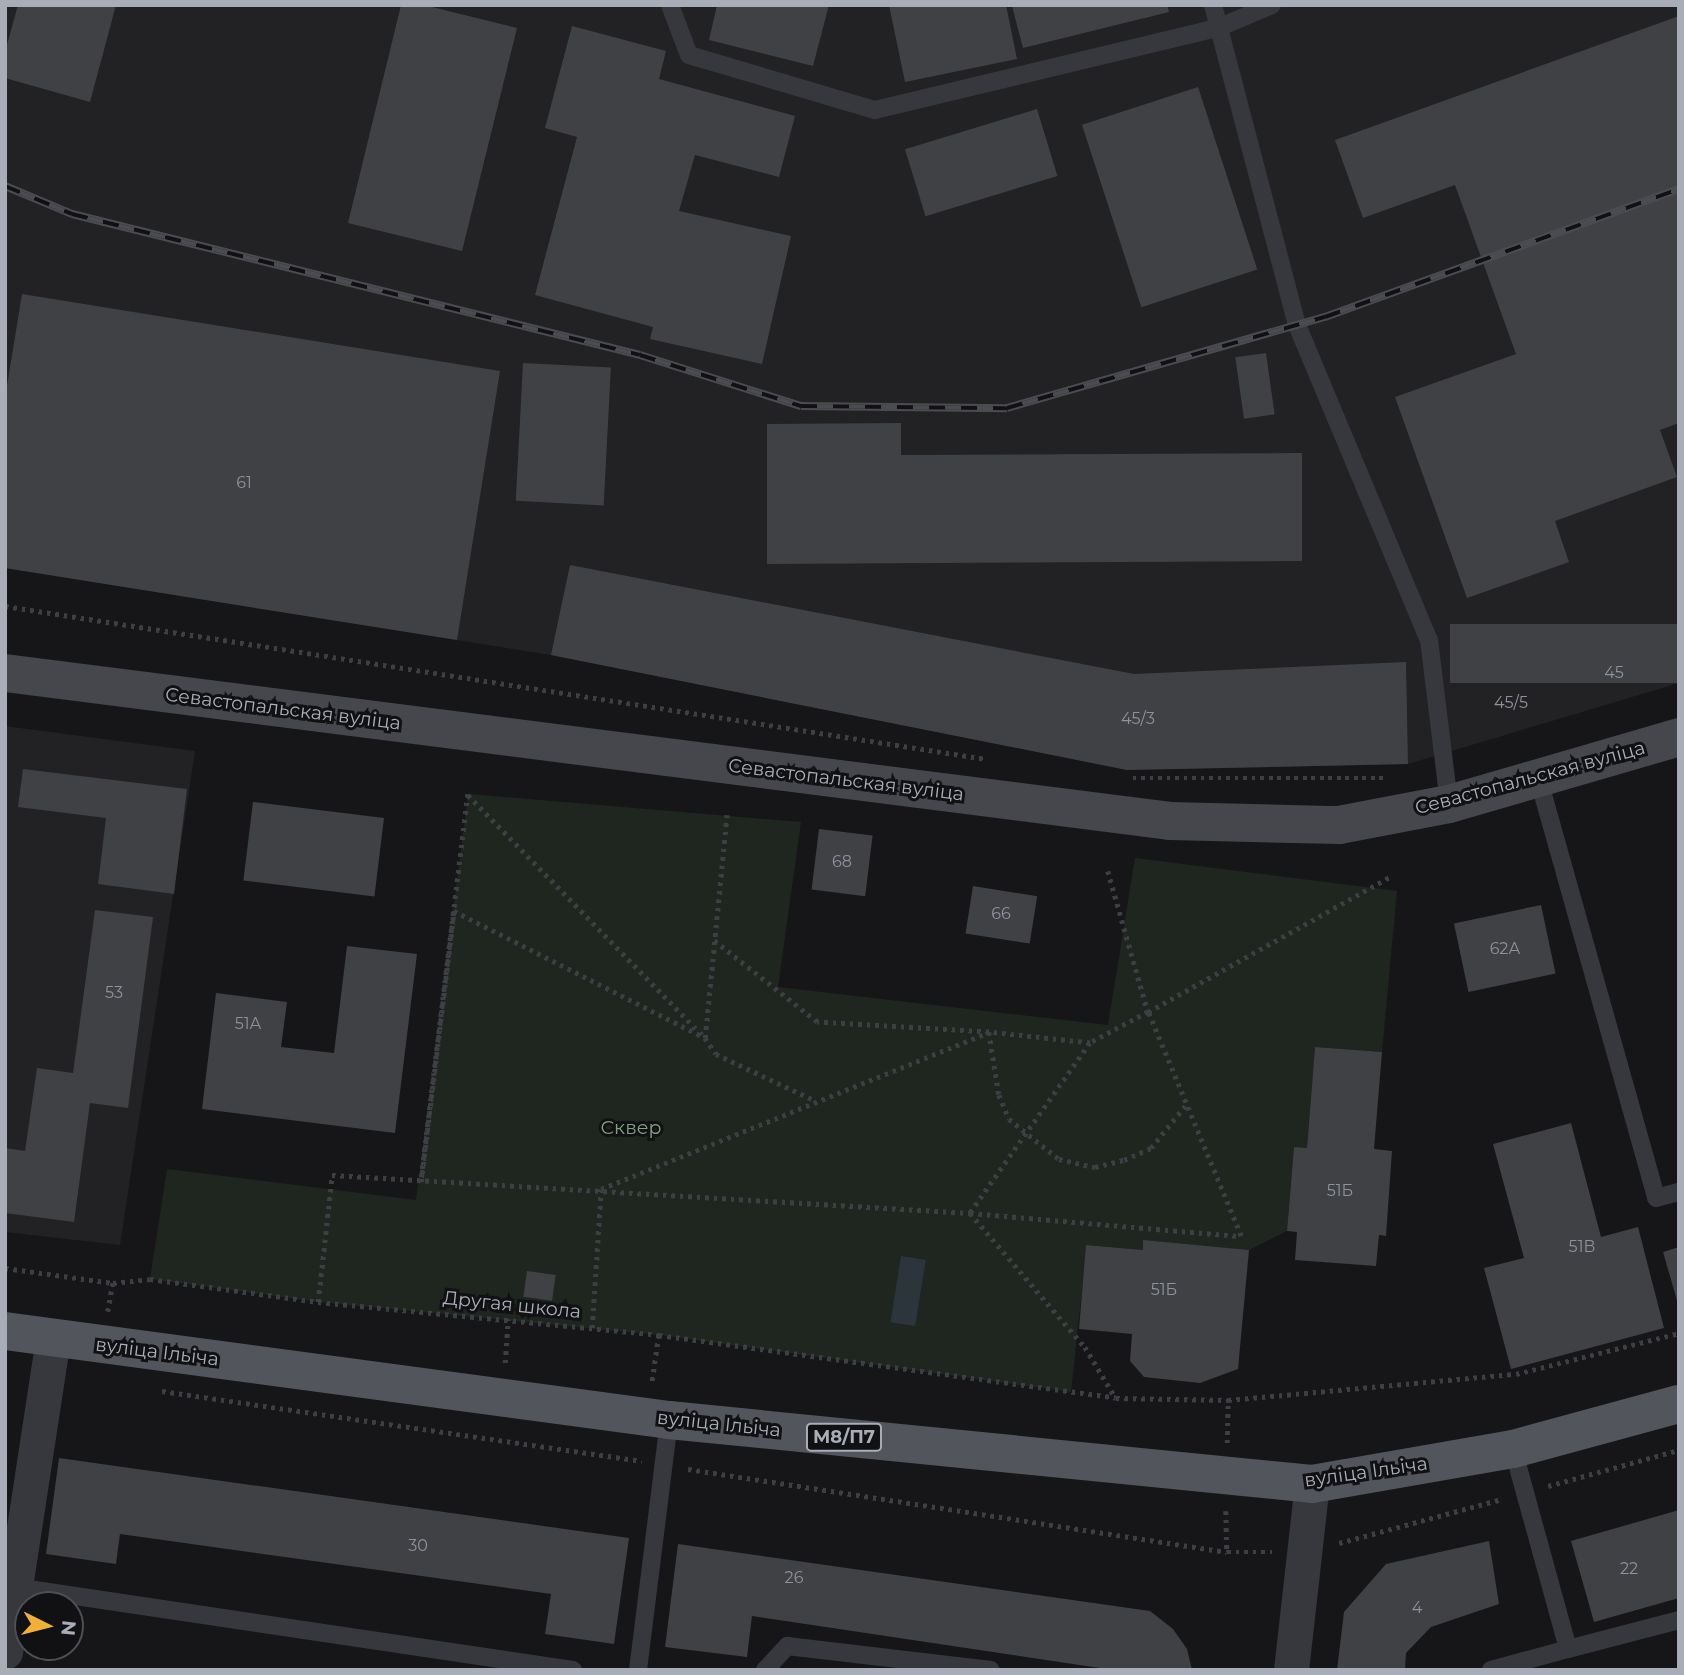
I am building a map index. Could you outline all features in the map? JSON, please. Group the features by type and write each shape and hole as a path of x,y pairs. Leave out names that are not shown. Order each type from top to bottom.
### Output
{"main road":[{"name":"вуліца Ільіча","path":"5,1331 669,1420 1312,1484 1513,1449 1679,1404"}],"street":[{"name":"Севастопальская вуліца","path":"5,673 1170,821 1339,825 1449,804 1679,737"},
{"path":"5,1653 15,1587 14,1532 52,1338"},
{"path":"1291,1670 1312,1484"}],"lane":[{"path":"670,5 689,55 875,110 1220,27 1272,5"},
{"path":"1213,5 1297,325 1429,640 1442,766 1449,804"},
{"path":"1538,777 1656,1198 1679,1192"},
{"path":"638,1670 669,1420"},
{"path":"1513,1449 1568,1649"},
{"path":"15,1587 573,1670"},
{"path":"1491,1670 1679,1620"},
{"path":"765,1670 787,1646 991,1670"}],"path":[{"path":"5,606 991,760"},
{"path":"1127,778 1397,778 1442,766"},
{"path":"421,1182 468,794 705,1038 716,1054 816,1101"},
{"path":"705,1038 712,939 727,816"},
{"path":"318,1302 332,1175 970,1213 1241,1236 1148,1012 1108,872"},
{"path":"970,1213 1090,1044 1390,877"},
{"path":"421,1182 454,911 705,1038"},
{"path":"712,939 817,1022 989,1032 1090,1044"},
{"path":"601,1189 989,1032"},
{"path":"989,1032 999,1095 1009,1119 1024,1134 1059,1159 1095,1167 1151,1148 1185,1105"},
{"name":"Другая школа","path":"5,1268 113,1283 150,1279 318,1302 592,1328 601,1189"},
{"path":"970,1213 1085,1347 1116,1398"},
{"path":"107,1319 113,1283"},
{"path":"503,1396 508,1319"},
{"path":"659,1335 1116,1398 1228,1400 1516,1374 1679,1333"},
{"path":"642,1461 1227,1552 1306,1553 1679,1450"}],"shaded area":[{"path":"5,5 1679,5 1679,683 1408,764 1127,770 551,655 5,568"},
{"path":"5,726 195,751 120,1245 5,1232"},
{"path":"901,1256 926,1260 915,1326 891,1322"}],"green space":[{"name":"Сквер","path":"468,794 801,822 778,987 1108,1025 1135,858 1397,891 1382,1052 1315,1047 1307,1148 1294,1147 1287,1231 1249,1250 1143,1241 1143,1250 1087,1245 1071,1392 659,1335 318,1302 150,1279 167,1169 416,1200"}],"building":[{"path":"18,5 116,5 90,102 5,78 5,52"},
{"path":"401,5 424,5 517,28 462,251 348,223"},
{"path":"717,5 829,5 813,66 709,40"},
{"path":"889,5 1006,5 1017,59 905,82"},
{"path":"1167,5 1169,12 1023,48 1012,6"},
{"path":"1679,16 1679,423 1660,430 1677,477 1555,521 1569,562 1467,598 1395,397 1516,354 1455,185 1363,218 1335,140"},
{"path":"572,26 666,51 659,79 795,116 779,177 695,155 679,211 791,236 762,364 650,339 653,327 535,295 577,137 545,128"},
{"path":"1198,87 1257,270 1141,307 1082,125"},
{"path":"1037,109 1057,176 925,216 905,149"},
{"path":"22,294 500,371 457,640 5,568 5,398"},
{"path":"1266,353 1275,414 1244,419 1235,357"},
{"path":"523,363 611,368 604,505 516,501"},
{"path":"901,423 901,455 1302,453 1302,561 767,564 767,424"},
{"path":"570,565 1134,674 1406,662 1408,764 1127,770 551,655"},
{"path":"1450,624 1679,624 1679,683 1450,683"},
{"path":"23,769 187,789 174,894 98,884 106,818 18,807"},
{"path":"253,802 384,818 374,896 243,880"},
{"path":"819,829 873,836 865,896 812,890"},
{"path":"973,886 1037,896 1030,944 965,933"},
{"path":"1541,905 1556,973 1468,992 1454,924"},
{"path":"95,910 153,917 128,1108 90,1103 74,1222 5,1213 5,1148 25,1151 37,1068 73,1073"},
{"path":"347,946 417,954 395,1133 202,1109 216,993 287,1002 281,1047 334,1053"},
{"path":"1315,1047 1382,1052 1374,1149 1392,1151 1386,1236 1379,1235 1376,1266 1295,1260 1297,1232 1287,1231 1294,1147 1307,1148"},
{"path":"1571,1123 1601,1237 1638,1227 1664,1328 1511,1369 1484,1268 1524,1258 1493,1144"},
{"path":"1143,1240 1249,1250 1238,1369 1200,1383 1144,1377 1130,1361 1132,1334 1079,1329 1086,1245 1143,1250"},
{"path":"1679,1247 1679,1304 1678,1304 1663,1252"},
{"path":"527,1271 556,1275 552,1301 523,1297"},
{"path":"59,1458 629,1538 614,1644 545,1634 551,1594 120,1534 116,1564 46,1554"},
{"path":"1679,1510 1679,1598 1594,1622 1571,1541"},
{"path":"1489,1541 1499,1604 1431,1627 1406,1653 1405,1670 1337,1670 1344,1612 1386,1564"},
{"path":"678,1544 1150,1611 1173,1629 1187,1649 1192,1670 1113,1670 752,1616 747,1657 665,1647"}],"railway":[{"path":"5,186 72,214 640,355 801,406 1007,408 1325,317 1679,189"}]}
